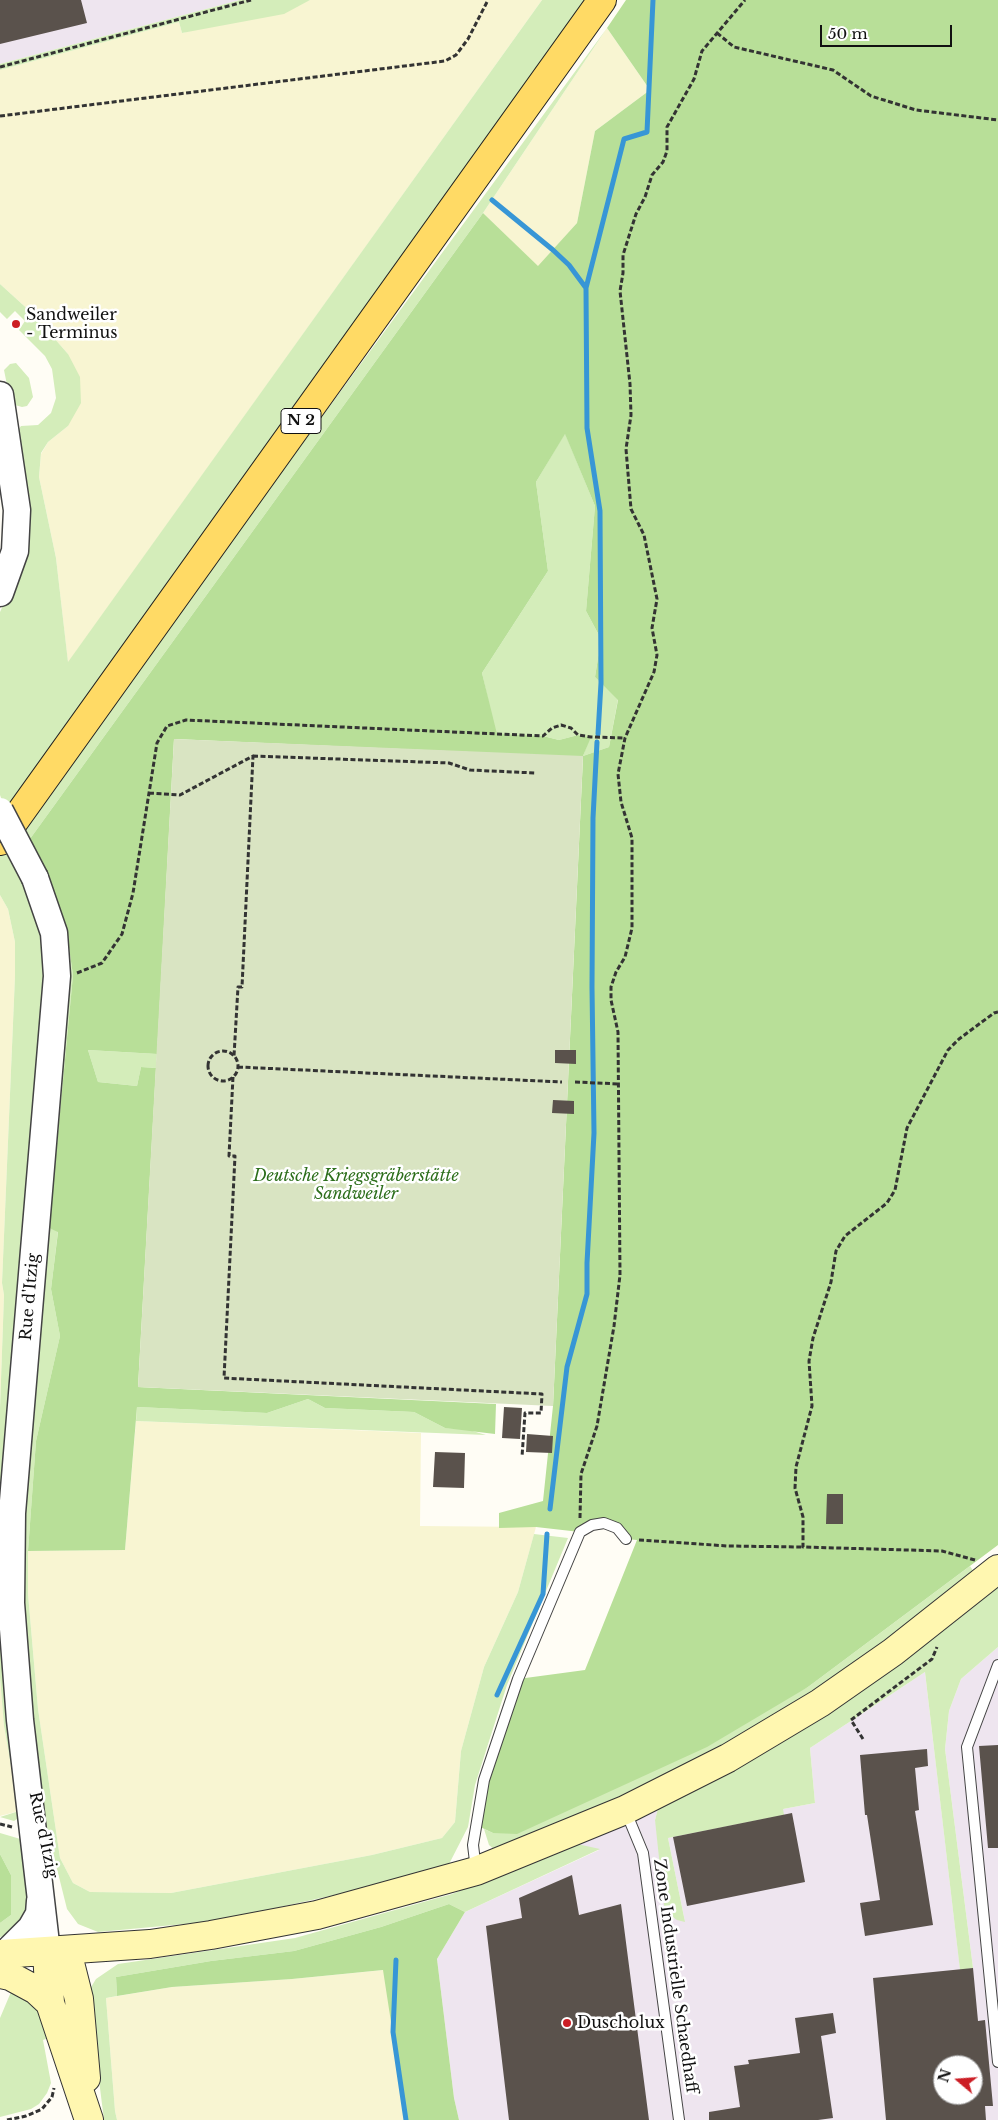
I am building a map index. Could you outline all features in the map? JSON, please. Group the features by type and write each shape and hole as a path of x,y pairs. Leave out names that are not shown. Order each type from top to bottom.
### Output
{"main road":[{"name":"N 2","path":"0,841 602,0"},
{"path":"50,2003 36,1990 10,1976 2,1961 57,1951 150,1944 317,1915 476,1871 625,1810 728,1758 820,1703 893,1652 995,1572"},
{"path":"89,2120 79,1999 84,1980 107,1948"},
{"path":"57,1951 79,1999"},
{"path":"57,1951 50,2003 89,2120"}],"street":[{"path":"0,395 17,510 15,551 0,593"},
{"name":"Rue d'Itzig","path":"0,811 35,878 54,933 57,976 12,1512 11,1603 20,1720 41,1895 57,1951"},
{"name":"Rue d'Itzig","path":"20,1720 57,1951"},
{"path":"2,1961 31,1928 39,1914 41,1895"}],"lane":[{"path":"476,1871 473,1845 484,1780 518,1679 580,1532 592,1525 604,1522 617,1528 626,1538"},
{"path":"998,1665 967,1747 998,2062"},
{"name":"Zone Industrielle Schaedhaff","path":"625,1810 643,1853 679,2120"}],"path":[{"path":"0,67 251,0"},
{"path":"0,116 445,61 456,55 468,40 488,0"},
{"path":"580,1532 581,1474 597,1426 614,1326 620,1275 618,1032 611,1000 611,987 616,972 625,957 632,928 632,838 621,802 618,774 625,738 654,672 657,655 652,628 657,599 644,535 632,509 626,449 630,415 630,384 620,291 624,273 623,255 636,214 646,197 652,176 664,162 667,151 667,127 694,79 702,51 745,0"},
{"path":"718,33 734,47 833,70 871,96 916,110 998,120"},
{"path":"57,976 72,976 102,963 122,934 133,893 157,743 167,726 186,720 543,736 552,728 561,725 571,728 578,735 625,738"},
{"path":"149,792 180,795 253,756 449,763 470,770 535,773"},
{"path":"253,756 242,987 238,987 234,1056 238,1067 233,1077 229,1156 234,1156 224,1378 542,1394 540,1413 525,1413 522,1457"},
{"path":"803,1548 802,1516 795,1488 796,1467 812,1406 809,1361 831,1282 836,1251 845,1236 887,1203 895,1190 907,1128 948,1050 959,1039 998,1012"},
{"path":"233,1077 228,1081 216,1080 211,1077 208,1066 212,1055 217,1052 223,1051 234,1056"},
{"path":"238,1067 562,1082"},
{"path":"575,1082 619,1084"},
{"path":"626,1538 728,1546 942,1551 983,1562 995,1572"},
{"path":"863,1739 851,1720 932,1659 938,1645"},
{"path":"7,2120 26,2116 42,2109 52,2097"}],"shaded area":[{"path":"0,0 240,0 0,64"},
{"path":"310,0 542,0 68,663 56,558 39,477 41,454 48,442 68,426 68,354 33,314 0,284 0,70 179,22 182,33"},
{"path":"607,28 650,90 595,131 577,223 538,267 483,213"},
{"path":"0,895 8,909 15,942 15,976 2,1283 4,1295 0,1408"},
{"path":"136,1421 421,1433 420,1526 536,1527 518,1592 484,1667 461,1751 455,1822 442,1838 372,1855 171,1893 90,1892 73,1883 60,1858 38,1709 28,1594 28,1551 125,1550"},
{"path":"998,1647 998,2120 459,2120 454,2098 437,1959 465,1912 599,1850 556,1839 663,1792 655,1820 685,1922 668,1838 783,1815 783,1809 815,1803 810,1748 925,1672 960,1969 973,1968 945,1749 949,1711 961,1679"},
{"path":"0,1677 4,1726 19,1811 0,1816"},
{"path":"384,1970 406,2120 117,2120 106,1998 172,1987 292,1979"}],"green space":[{"path":"240,0 310,0 284,14 182,33 179,22 0,70 0,64"},
{"path":"542,0 592,0 42,761 0,816 3,803 0,795 0,612 12,586 17,432 21,426 38,425 51,413 56,398 52,369 45,356 19,330 25,321 15,311 7,319 0,312 0,284 33,314 68,354 80,377 81,403 68,426 48,442 41,453 39,477 56,558 68,662"},
{"path":"626,0 998,0 998,1545 808,1687 707,1747 517,1834 493,1833 476,1825 518,1679 585,1670 637,1540 626,1539 604,1523 580,1532 536,1527 499,1528 499,1513 543,1501 553,1406 583,757 174,739 157,1054 88,1050 98,1082 137,1086 141,1067 156,1068 138,1387 496,1404 495,1434 445,1428 414,1412 325,1408 308,1399 267,1413 137,1407 125,1550 28,1551 36,1441 60,1336 51,1289 58,1232 49,1228 73,975 66,927 52,885 27,843 483,213 538,266 577,223 595,131 650,90 607,28","holes":["565,434 595,506 586,611 601,639 595,677 618,700 609,747 583,756 591,737 578,735 559,740 543,736 497,734 482,673 548,571 536,482"]},
{"path":"607,28 483,213 27,843 52,885 66,927 73,975 49,1228 58,1231 51,1289 60,1336 36,1441 28,1551 28,1594 38,1709 60,1858 73,1883 90,1892 171,1893 372,1855 442,1838 455,1822 461,1751 484,1667 518,1592 534,1534 568,1538 507,1685 475,1785 468,1827 448,1866 393,1882 217,1921 98,1932 78,1924 67,1909 21,1725 31,1810 14,1821 0,1817 19,1811 4,1726 0,1677 0,1408 4,1295 2,1283 15,942 8,909 0,895 0,856"},
{"path":"16,363 29,378 33,397 27,406 22,407 15,405 10,400 4,370 10,364"},
{"path":"565,433 595,506 586,611 601,639 595,677 618,699 609,747 583,756 590,737 578,735 559,740 543,736 496,735 482,673 548,571 536,482"},
{"name":"Deutsche Kriegsgräberstätte Sandweiler","path":"174,739 583,756 553,1406 138,1387"},
{"path":"88,1050 157,1054 156,1068 141,1067 137,1086 98,1082"},
{"path":"308,1399 325,1408 414,1412 445,1428 466,1429 486,1435 136,1421 137,1407 267,1413"},
{"path":"970,1566 976,1575 821,1691 713,1754 617,1802 496,1851 489,1845 484,1829 493,1833 808,1687"},
{"path":"998,1584 998,1647 961,1679 949,1711 945,1749 973,1968 960,1970 925,1672 810,1748 815,1803 783,1809 784,1815 668,1838 685,1922 677,1920 670,1915 664,1905 655,1820 659,1805"},
{"path":"0,1833 34,1843 37,1895 15,1934 0,1937 0,1923 11,1915 11,1875 0,1854"},
{"path":"577,1844 600,1849 465,1912 449,1904 381,1927 294,1951 211,1961 116,1977 117,1996 106,1998 117,2120 104,2120 88,1992 96,1979 118,1964 295,1938 452,1894"},
{"path":"0,1854 11,1875 11,1915 0,1923"},
{"path":"449,1904 465,1912 437,1959 454,2098 459,2120 406,2120 383,1970 292,1979 172,1987 117,1996 116,1977 211,1961 294,1951 381,1927"},
{"path":"11,1992 33,1999 51,2037 43,2040 51,2083 39,2104 31,2109 0,2117 0,2018"}],"building":[{"path":"0,0 81,0 87,23 0,44"},
{"path":"555,1050 576,1050 576,1064 555,1063"},
{"path":"553,1100 574,1101 574,1114 552,1113"},
{"path":"504,1407 522,1408 520,1439 502,1438"},
{"path":"527,1434 553,1436 552,1453 526,1452"},
{"path":"435,1452 465,1453 464,1488 433,1487"},
{"path":"827,1494 843,1494 843,1524 826,1524"},
{"path":"998,1745 998,1848 988,1848 979,1746"},
{"path":"927,1749 928,1766 915,1768 919,1810 915,1811 933,1925 865,1936 860,1903 880,1900 867,1815 865,1815 860,1755"},
{"path":"792,1813 805,1882 687,1906 673,1837"},
{"name":"Duscholux","path":"572,1875 579,1915 621,1904 649,2120 509,2120 486,1926 522,1918 519,1898"},
{"path":"973,1968 978,2021 985,2020 993,2106 985,2106 986,2120 886,2120 873,1978"},
{"path":"833,2013 836,2033 821,2036 833,2118 818,2120 709,2120 709,2112 740,2107 734,2066 749,2064 748,2060 800,2053 795,2018"}],"waterway":[{"path":"586,288 624,139 647,132 653,0"},
{"path":"492,200 553,250 569,265 586,288 587,428 600,511 601,683 598,734"},
{"path":"550,1509 567,1367 587,1294 594,1133 592,987 593,818 597,742"},
{"path":"497,1695 543,1594 547,1534"},
{"path":"396,1960 393,2032 406,2120"}],"place":[{"name":"Sandweiler - Terminus","path":"16,324"},
{"name":"Duscholux","path":"567,2023"}]}
